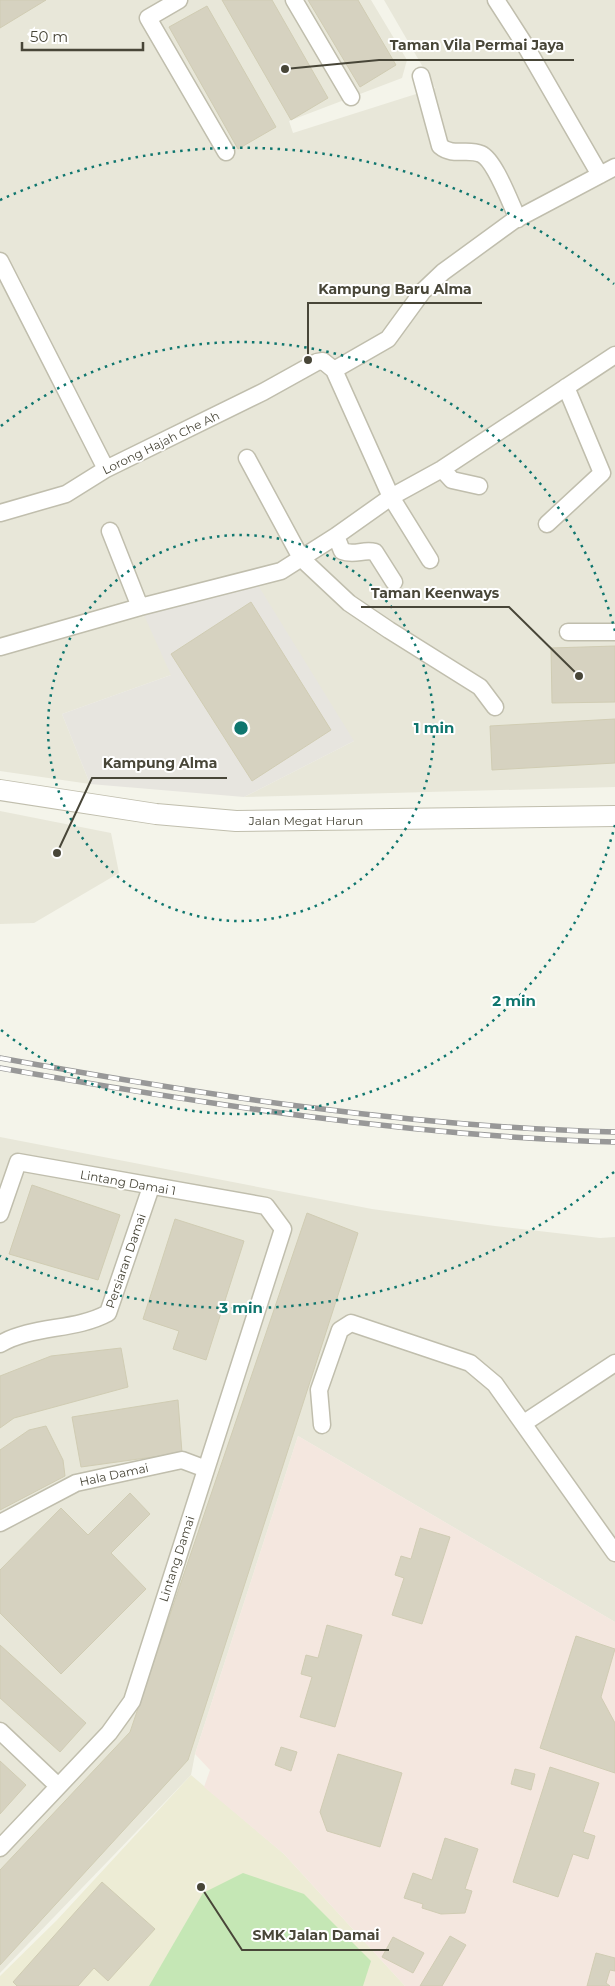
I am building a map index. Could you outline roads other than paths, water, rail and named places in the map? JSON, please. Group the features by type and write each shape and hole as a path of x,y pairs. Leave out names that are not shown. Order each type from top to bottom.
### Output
{"street":[{"path":"179,0 148,18 226,152"},
{"path":"294,0 351,97"},
{"path":"496,0 600,174"},
{"path":"421,76 440,146 448,152 482,154 491,162 518,219"},
{"path":"430,560 391,497 334,370 388,339 423,292 443,272 518,219 615,167"},
{"path":"0,261 106,469"},
{"path":"0,647 140,607 281,571 336,536 391,497 442,469 615,355"},
{"name":"Lorong Hajah Che Ah","path":"0,513 66,494 106,469 246,401 318,362 323,361 334,370"},
{"path":"547,524 602,473 566,387"},
{"path":"247,458 301,558 349,603 480,687 495,707"},
{"path":"442,469 452,480 479,486"},
{"path":"110,531 140,607"},
{"path":"336,536 342,551 350,554 367,550 374,552 394,582"},
{"path":"568,632 615,632"},
{"name":"Jalan Megat Harun","path":"0,790 156,814 236,821 615,816"},
{"name":"Lintang Damai 1","path":"0,1214 18,1162 266,1206 283,1229"},
{"name":"Persiaran Damai","path":"0,1344 12,1337 94,1321 108,1313 151,1187"},
{"name":"Lintang Damai","path":"0,1848 109,1733 132,1701 283,1229"},
{"path":"322,1425 319,1390 340,1330 351,1323 470,1363 495,1384 615,1553"},
{"path":"524,1423 615,1363"},
{"name":"Hala Damai","path":"0,1523 76,1483 182,1460 206,1469"},
{"path":"0,1730 58,1786"}],"railway":[{"path":"0,1058 306,1107 460,1124 615,1132"},
{"path":"0,1068 153,1094 306,1116 460,1133 615,1142"}],"place":[{"name":"Taman Vila Permai Jaya","path":"285,69"},
{"name":"Kampung Baru Alma","path":"308,360"},
{"name":"Taman Keenways","path":"579,676"},
{"name":"Kampung Alma","path":"57,853"},
{"name":"SMK Jalan Damai","path":"201,1887"}]}
